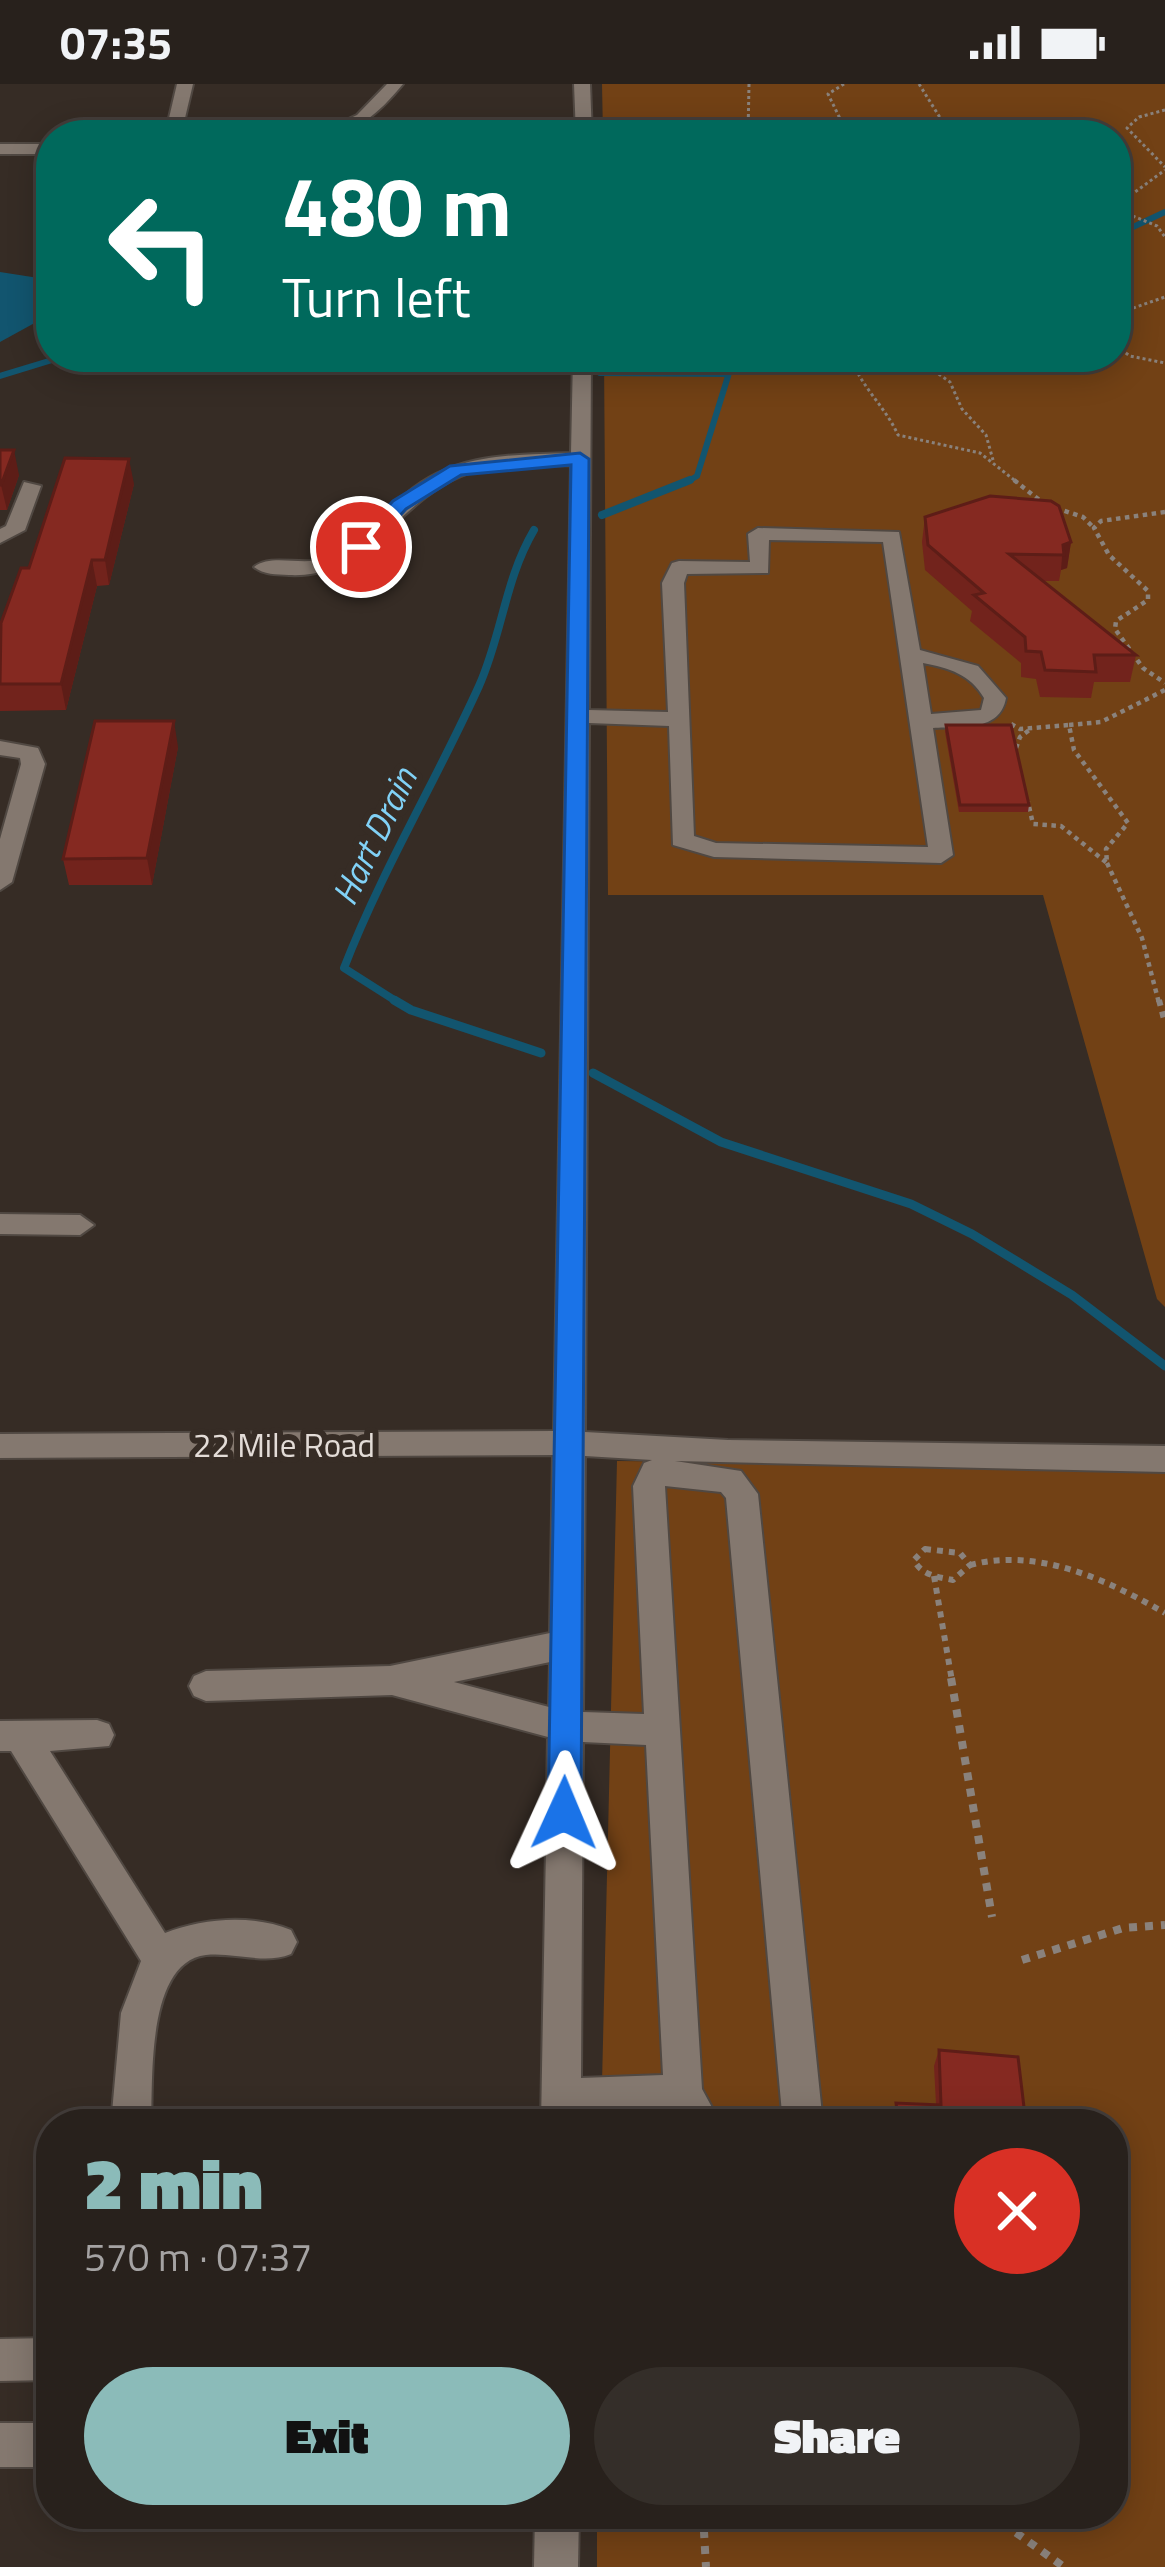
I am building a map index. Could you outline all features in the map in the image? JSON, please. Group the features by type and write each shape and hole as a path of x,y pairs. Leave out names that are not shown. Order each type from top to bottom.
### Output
{"street":[{"path":"177,120 185,84"},
{"path":"360,120 395,84"},
{"path":"582,84 583,120"},
{"path":"0,149 36,149"},
{"path":"561,2109 582,372"},
{"path":"265,566 311,568 330,563 361,547 427,484 457,470 580,459"},
{"path":"0,538 15,530 31,486"},
{"path":"758,534 892,536 910,655 941,855 714,850 682,840 673,583 679,567 761,569 758,534"},
{"path":"910,655 952,662 982,675 995,706 992,713 972,721 921,722"},
{"path":"577,716 680,719"},
{"path":"0,748 30,754 33,764 0,882"},
{"path":"0,1224 80,1225"},
{"name":"22 Mile Road","path":"0,1446 568,1443 728,1452 1165,1459"},
{"path":"692,2109 649,1486 655,1472 670,1470 730,1480 742,1495 801,2109"},
{"path":"206,1686 391,1681 567,1644"},
{"path":"391,1681 565,1726 663,1730"},
{"path":"11,1736 97,1735"},
{"path":"11,1736 159,1958"},
{"path":"131,2109 142,1999 159,1958 197,1937 278,1942"},
{"path":"0,2360 36,2359"},
{"path":"0,2445 36,2445"},
{"path":"556,2529 556,2567"}],"path":[{"path":"748,120 749,84"},
{"path":"841,120 828,94 844,84"},
{"path":"919,84 942,120"},
{"path":"1131,124 1139,117 1165,110"},
{"path":"1131,132 1165,169 1131,196"},
{"path":"1131,215 1152,224 1165,237"},
{"path":"1131,309 1165,297"},
{"path":"1131,356 1165,363"},
{"path":"856,372 883,403 898,435 970,449 994,463 1028,495 1083,517 1107,553 1148,591 1148,600 1116,621 1115,628 1143,668 1165,686 1108,720 1032,728 972,721"},
{"path":"936,372 950,382 962,409 986,435 994,463"},
{"path":"1094,528 1101,520 1165,512"},
{"path":"1070,724 1073,750 1127,817 1121,834 1106,850 1107,863 1142,938 1165,1023"},
{"path":"1020,767 1016,741 1032,728"},
{"path":"1024,786 1033,824 1061,826 1107,863"},
{"path":"970,1565 960,1553 926,1549 914,1560 918,1568 953,1580 970,1565 992,1556 1060,1567 1165,1613"},
{"path":"934,1576 992,1917"},
{"path":"1022,1960 1123,1928 1165,1925"},
{"path":"704,2529 706,2567"},
{"path":"1011,2529 1064,2567"}],"shaded area":[{"path":"602,84 1165,84 1165,1307 1157,1299 1043,895 608,895 604,372 1131,372 1131,120 603,120"},
{"path":"617,1461 1165,1467 1165,2567 597,2567 597,2529 1128,2529 1128,2109 601,2109"}],"water":[{"path":"0,272 36,278 36,322 0,342"}],"building":[{"path":"0,450 14,450 1,485 0,485"},
{"path":"65,458 129,459 105,560 92,560 61,684 0,684 1,623 21,568 29,568"},
{"path":"990,496 1051,501 1059,506 1071,542 1063,545 1064,555 1009,554 1136,655 1094,655 1096,672 1045,670 1041,652 1026,651 1025,637 974,595 984,593 928,545 925,517"},
{"path":"95,721 174,721 147,858 63,859"},
{"path":"946,725 1011,725 1029,805 960,805"},
{"path":"939,2050 1018,2057 1024,2109 897,2109 896,2103 941,2105"}],"waterway":[{"name":"Hart Drain","path":"1131,228 1165,212"},
{"path":"0,376 36,365"},
{"name":"Hart Drain","path":"685,483 697,476 729,372"},
{"path":"600,373 727,374"},
{"name":"Hart Drain","path":"602,515 690,480"},
{"name":"Hart Drain","path":"398,1002 344,968 479,686 516,568 534,530"},
{"name":"Hart Drain","path":"394,1000 398,1002"},
{"name":"Hart Drain","path":"398,1002 541,1053"},
{"name":"Hart Drain","path":"593,1073 721,1142 911,1204 972,1234 1072,1295 1165,1366"}],"route":[{"path":"361,547 400,505 427,484 457,470 580,459 564,1813"}]}
